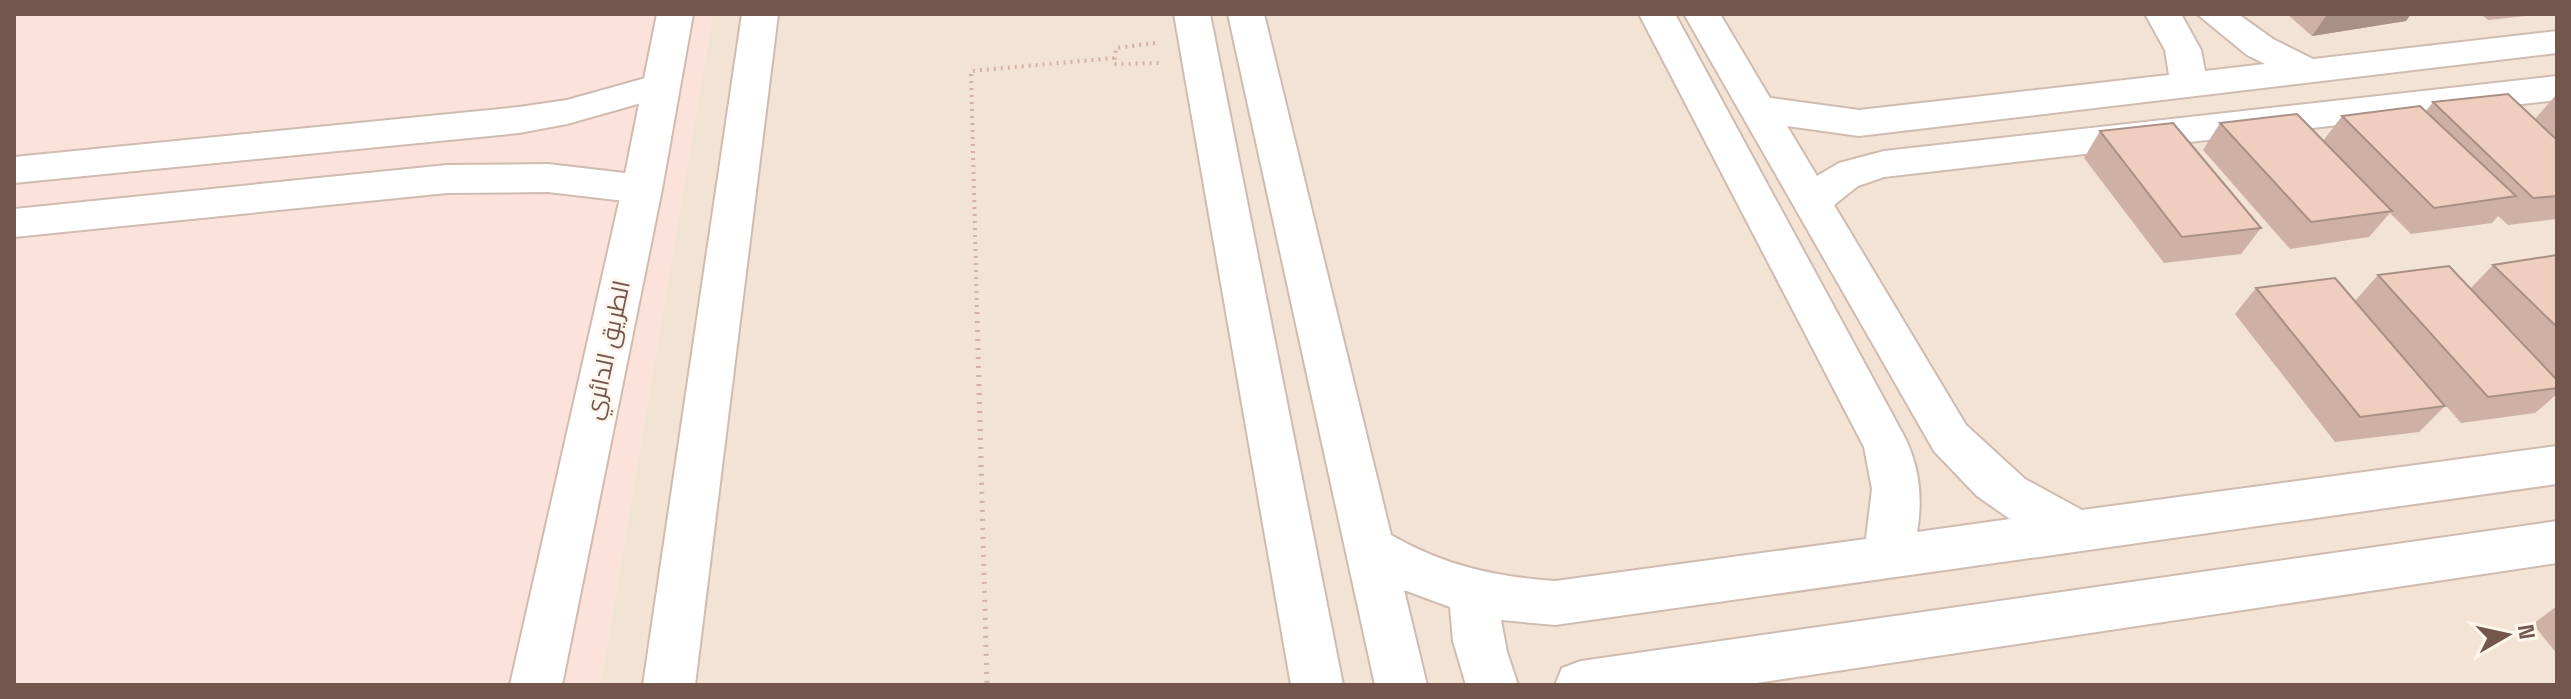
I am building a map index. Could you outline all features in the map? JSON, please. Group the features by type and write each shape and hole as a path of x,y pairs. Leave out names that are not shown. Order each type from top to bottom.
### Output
{"street":[{"name":"الطريق الدائري","path":"536,685 642,189 675,14"},
{"path":"669,685 760,14"},
{"path":"1246,14 1401,685"},
{"path":"1657,14 1887,447 1897,504 1895,532 1884,558"},
{"path":"1702,14 1950,438 1973,465 2034,513 2082,531"},
{"path":"2166,18 2187,34 2209,37 2222,30 2217,16"},
{"path":"2217,16 2260,47 2310,72"},
{"path":"2166,18 2183,50 2189,85"},
{"path":"1196,37 1317,685"},
{"path":"1756,107 1810,118 1859,123 2557,42"},
{"path":"14,170 506,122 567,112 660,86"},
{"path":"1813,205 1833,182 1856,170 2557,88"},
{"path":"1810,118 1811,138 1819,148 1856,170"},
{"path":"14,223 447,179 548,178 642,189"},
{"path":"1245,301 1312,295"},
{"path":"1887,447 1921,457 1935,455 1945,448 1950,438"},
{"path":"1371,549 1426,579 1476,595 1555,603 2557,465"},
{"path":"1581,685 2557,542"},
{"path":"1476,595 1474,625 1480,655 1492,685"}],"path":[{"path":"1196,37 1119,66 1114,58 1116,48 1196,37"},
{"path":"987,685 971,71 1114,58"}],"shaded area":[{"path":"14,14 713,14 600,685 14,685"},
{"path":"713,14 2557,14 2557,685 600,685"}],"building":[{"path":"2508,94 2557,140 2557,196 2533,198 2433,102"},
{"path":"2420,106 2516,196 2434,208 2342,116"},
{"path":"2297,114 2392,211 2311,222 2220,123"},
{"path":"2173,123 2261,228 2182,237 2100,131"},
{"path":"2557,255 2557,327 2493,265"},
{"path":"2449,266 2557,380 2557,388 2488,397 2378,275"},
{"path":"2335,278 2445,406 2360,417 2256,288"}]}
